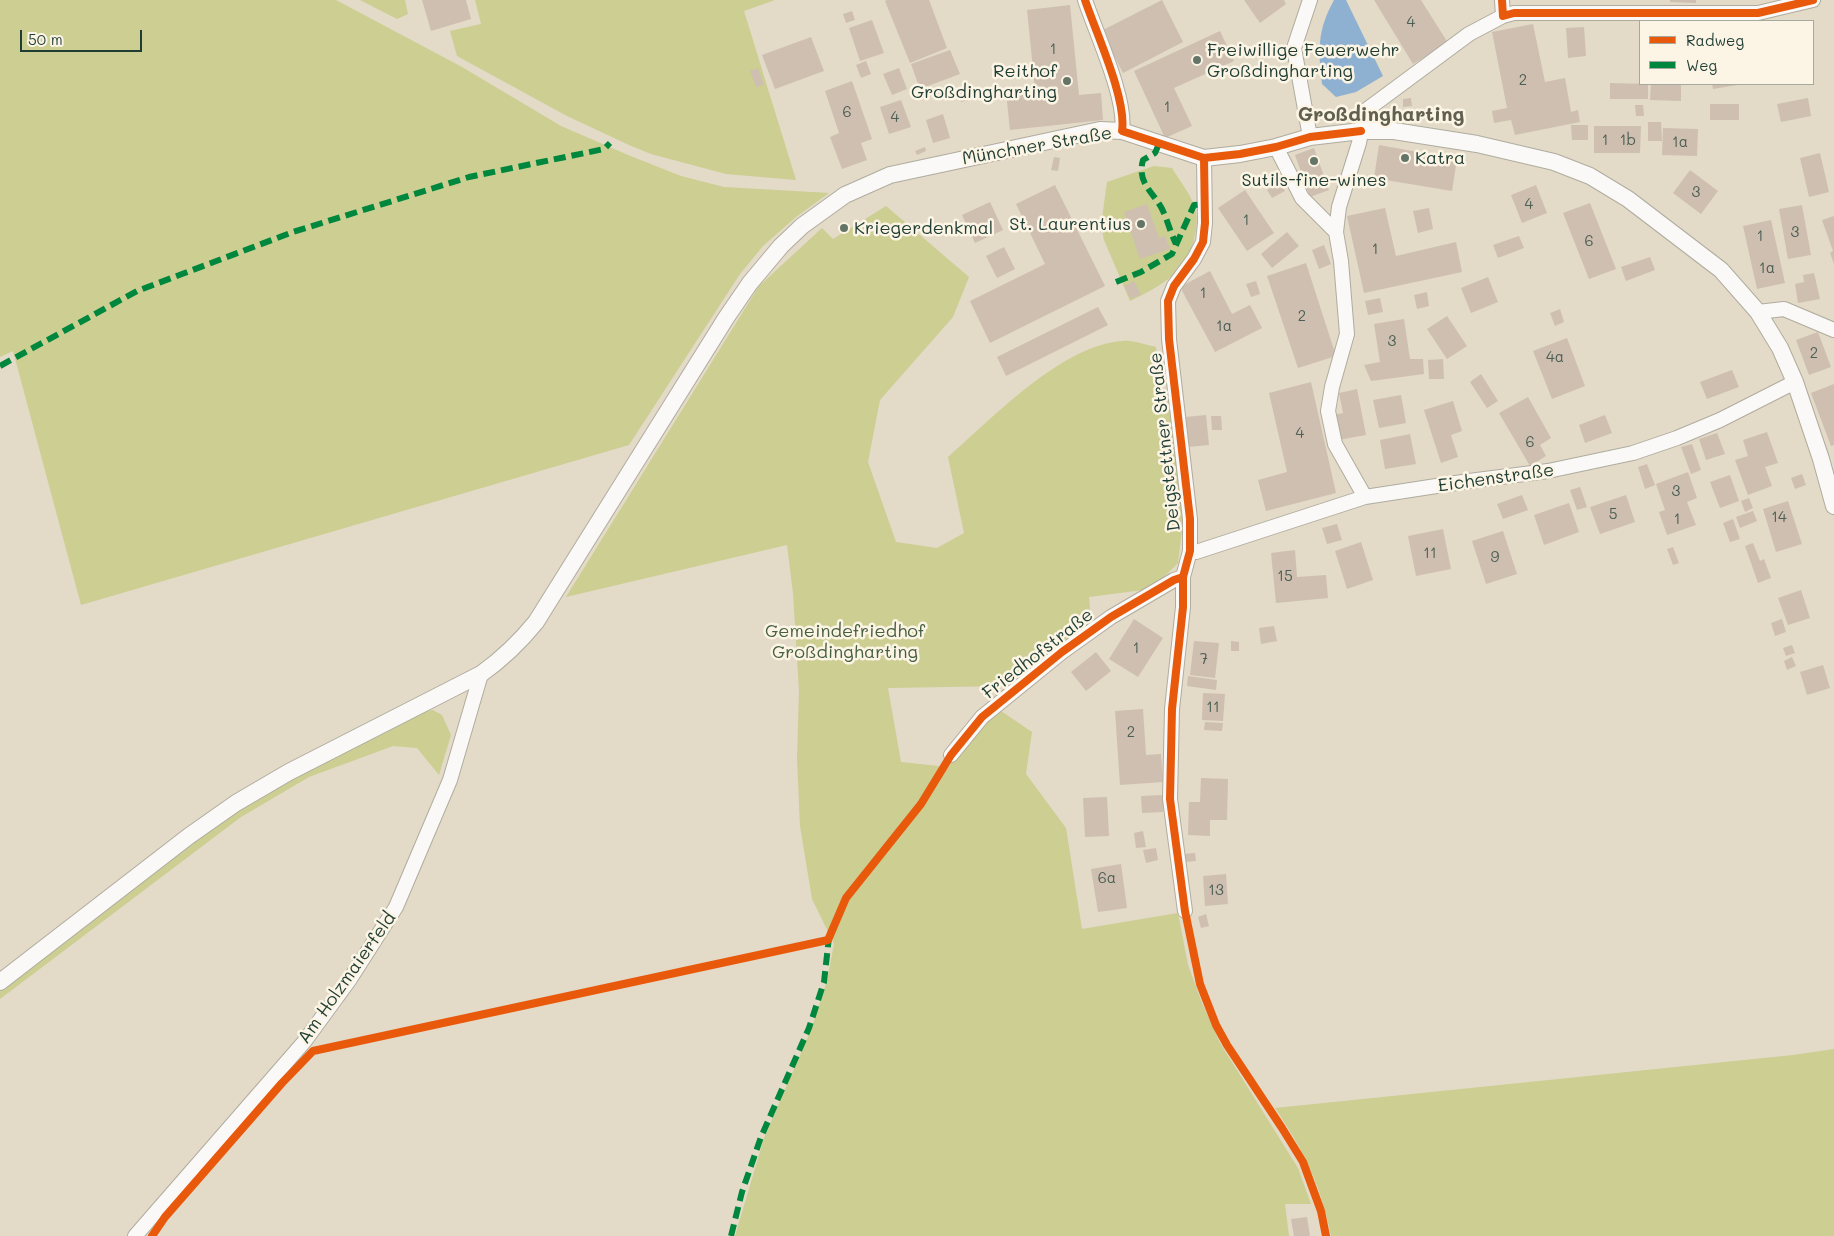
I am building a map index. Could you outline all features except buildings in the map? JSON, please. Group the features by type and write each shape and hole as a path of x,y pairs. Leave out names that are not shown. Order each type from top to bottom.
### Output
{"street":[{"path":"1085,0 1115,83 1124,121 1122,131"},
{"path":"1310,0 1294,48 1310,138"},
{"path":"1502,0 1503,16"},
{"path":"1365,497 1335,444 1328,411 1332,387 1347,334 1341,261 1336,232 1338,207 1359,143 1365,111 1469,34 1503,16 1514,14 1758,13 1814,0"},
{"name":"Münchner Straße","path":"0,982 190,836 236,803 289,772 481,674 518,644 536,622 726,318 750,283 774,253 802,226 845,195 890,175 1100,130 1122,131 1204,158 1240,154 1310,138 1361,131 1394,131 1477,144 1554,162 1590,176 1628,198 1721,270 1758,312 1780,348 1794,382 1821,459 1834,506"},
{"path":"1276,147 1302,198 1336,232"},
{"name":"Deigstettner Straße","path":"1185,911 1170,799 1172,709 1183,607 1183,577 1190,551 1190,519 1169,339 1168,301 1174,286 1190,266 1202,242 1205,222 1204,158"},
{"path":"1758,312 1784,309 1834,330"},
{"name":"Eichenstraße","path":"1190,551 1196,552 1365,497 1548,471 1633,453 1677,438 1720,420 1794,382"},
{"name":"Friedhofstraße","path":"951,755 982,717 1062,652 1110,617 1174,580 1183,577"},
{"name":"Am Holzmaierfeld","path":"135,1236 304,1042 350,979 396,906 450,780 481,674"}],"green space":[{"path":"0,0 336,0 462,67 561,126 681,176 724,187 829,193 796,217 763,246 740,274 629,445 81,605 13,351 0,357"},
{"path":"360,0 405,0 408,14 397,19"},
{"path":"475,0 775,0 744,11 796,180 726,174 651,154 567,116 457,56 450,31 481,24"},
{"path":"1154,166 1172,168 1187,191 1196,212 1195,235 1186,259 1180,268 1152,290 1130,301 1104,240 1101,225 1107,182"},
{"name":"Gemeindefriedhof Großdingharting","path":"886,206 969,277 953,317 880,400 868,462 896,542 937,548 964,533 948,457 1029,386 1052,369 1076,355 1100,346 1127,341 1156,347 1160,399 1170,398 1183,522 1178,563 1161,580 1143,590 1089,597 1091,621 1053,648 1007,686 888,688 901,762 948,767 981,728 1001,711 1032,732 1026,774 1066,828 1082,929 1178,913 1188,965 1220,1043 1298,1168 1311,1204 1285,1204 1289,1236 735,1236 764,1138 811,1030 827,981 834,944 812,899 800,826 797,758 799,691 793,593 787,545 566,597 759,286 822,228 833,239"},
{"path":"433,710 442,715 451,735 439,775 417,748 393,746 309,777 241,817 0,999 0,989 239,808 291,777 417,713"},
{"path":"1834,1049 1834,1236 1331,1236 1317,1184 1295,1139 1275,1108 1793,1055"}],"water":[{"path":"1334,0 1346,0 1383,76 1356,92 1336,97 1322,84 1320,61 1320,41 1324,21"}],"marked path":[{"path":"0,366 137,291 293,232 469,177 604,149 610,143"},
{"path":"1159,144 1155,153 1143,160 1143,180 1163,211 1176,244"},
{"path":"1116,282 1141,272 1172,254 1194,205 1204,204"},
{"path":"731,1236 742,1192 761,1137 809,1028 824,982 829,937"}],"cycle path":[{"path":"1085,0 1110,66 1120,102 1122,131 1204,158 1276,147 1310,137 1361,131"},
{"path":"1502,0 1503,16 1514,13 1758,13 1813,0"},
{"path":"1204,158 1205,223 1203,242 1194,259 1174,286 1168,301 1169,339 1190,519 1190,551 1183,577 1183,607 1172,709 1170,799 1185,911 1200,984 1216,1025 1227,1045 1303,1162 1321,1211 1326,1236"},
{"path":"152,1236 165,1217 282,1083 313,1051 828,940 846,898 921,804 951,755 982,717 1062,652 1111,617 1174,580 1183,577"}],"place":[{"name":"Freiwillige Feuerwehr Großdingharting","path":"1197,60"},
{"name":"Reithof Großdingharting","path":"1067,81"},
{"name":"Katra","path":"1405,158"},
{"name":"Sutils-fine-wines","path":"1314,161"},
{"name":"St. Laurentius","path":"1141,224"},
{"name":"Kriegerdenkmal","path":"844,228"}],"district":[{"name":"Großdingharting","path":"1381,115"}]}
